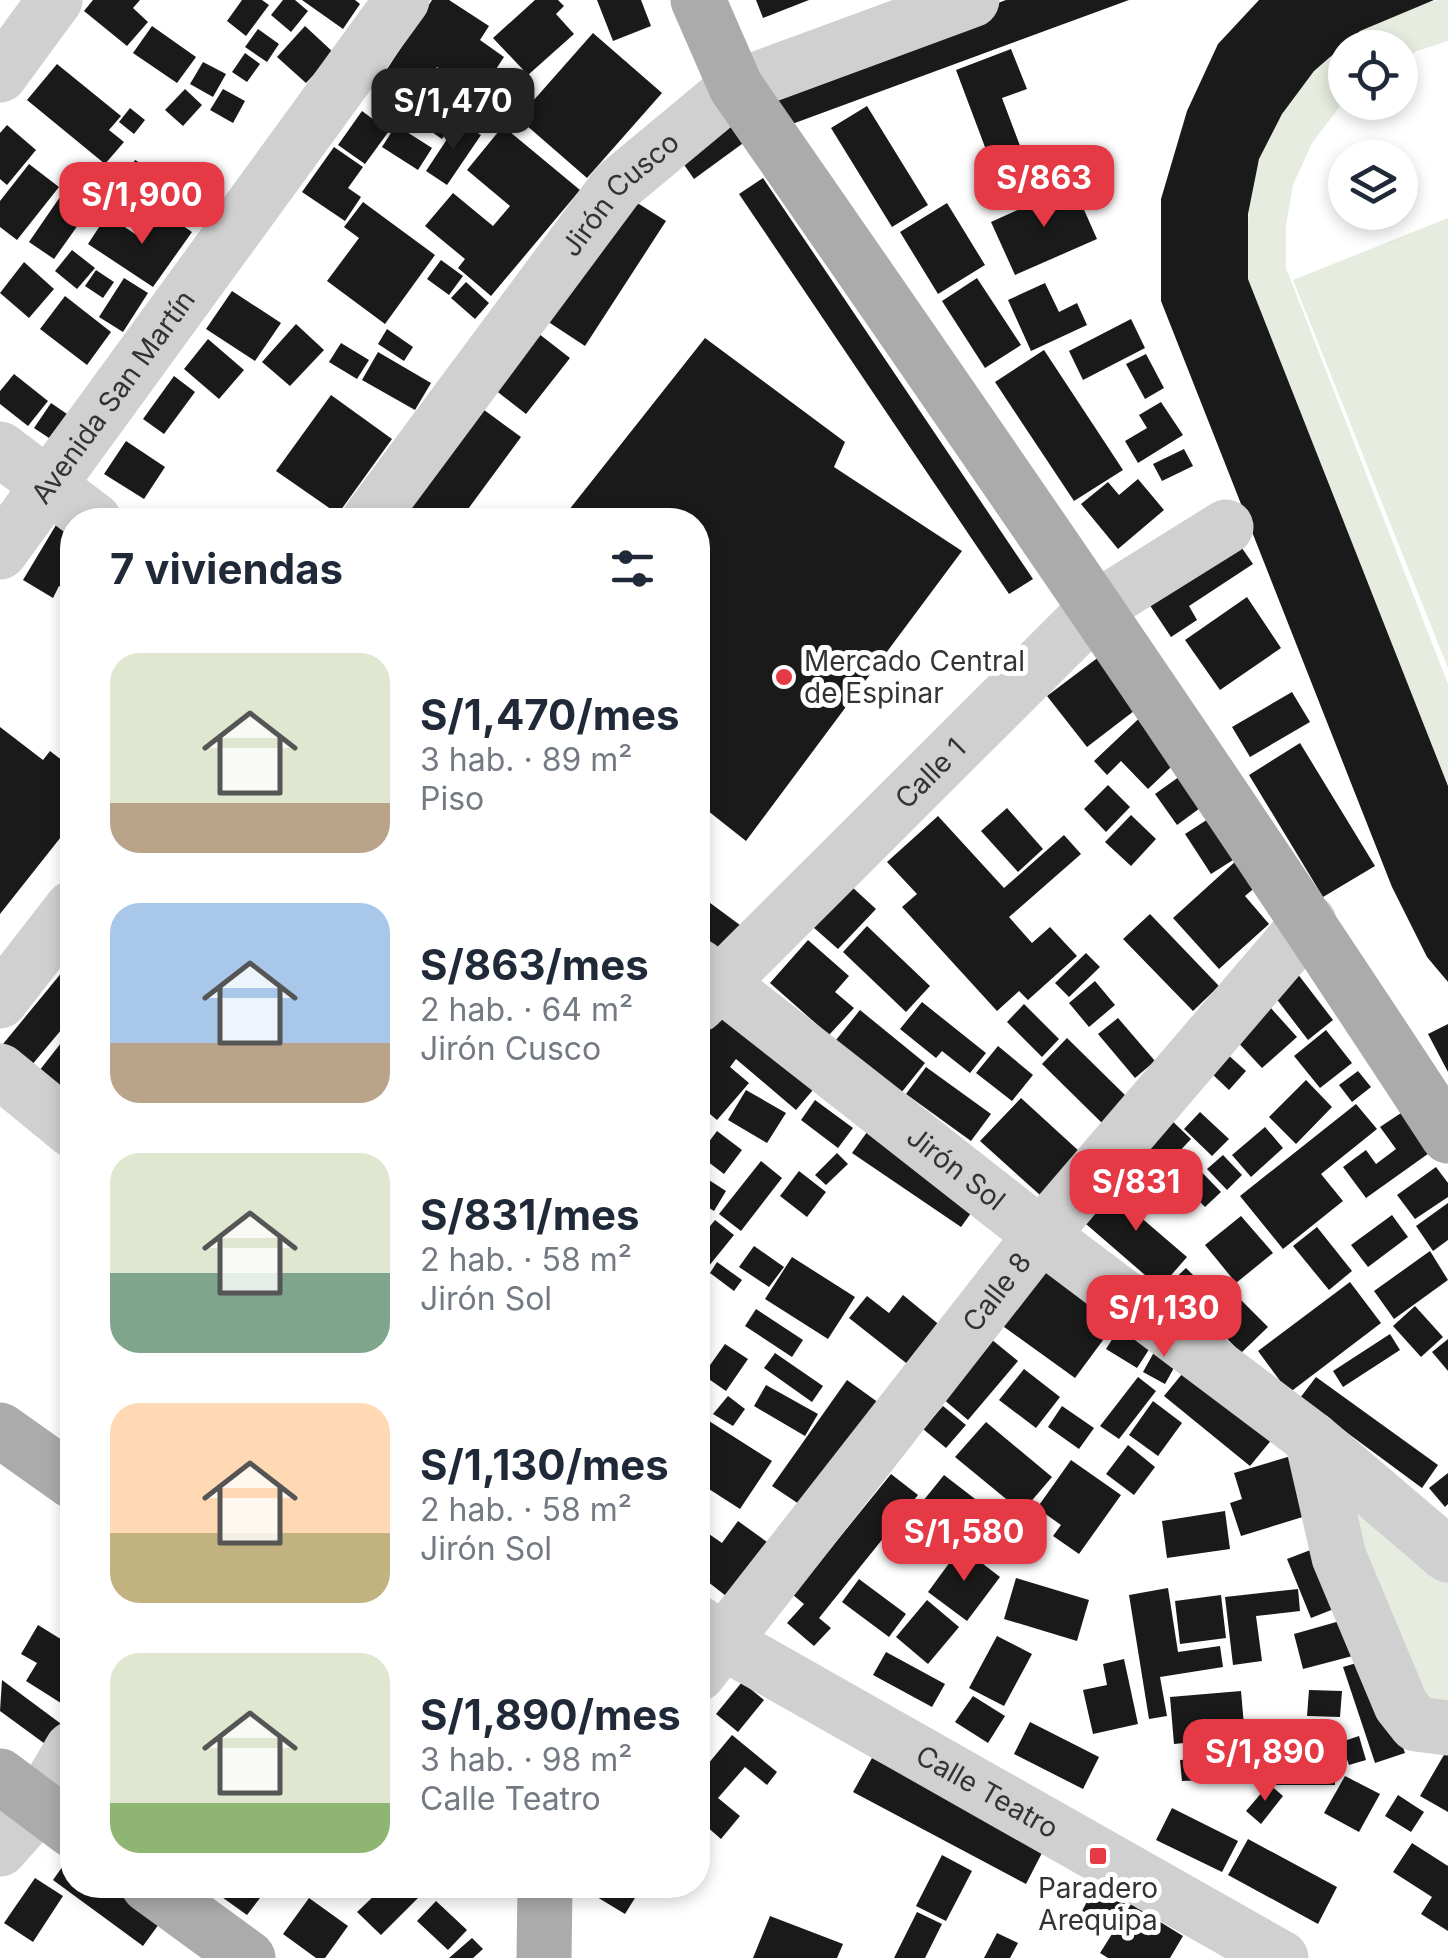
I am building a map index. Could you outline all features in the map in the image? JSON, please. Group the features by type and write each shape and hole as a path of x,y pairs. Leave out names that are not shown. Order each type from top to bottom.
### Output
{"main road":[{"path":"698,0 736,86 1309,922 1448,1136"},
{"path":"0,1430 60,1472"},
{"path":"166,1898 248,1958"},
{"path":"544,1958 545,1898"}],"street":[{"path":"0,75 55,0"},
{"name":"Avenida San Martín","path":"0,552 402,0"},
{"name":"Jirón Cusco","path":"378,508 616,186 736,86 972,0"},
{"path":"0,448 78,508"},
{"name":"Calle 1","path":"710,979 1096,608 1226,526"},
{"name":"Calle 8","path":"710,1641 1041,1234 1309,922"},
{"path":"0,1001 60,924"},
{"name":"Jirón Sol","path":"710,988 1312,1439 1448,1555"},
{"path":"0,1071 60,1120"},
{"path":"1312,1439 1339,1557 1401,1706 1416,1724 1448,1728"},
{"name":"Calle Teatro","path":"710,1648 1281,1958"},
{"path":"0,1850 60,1764"}],"shaded area":[{"path":"1448,0 1448,41 1418,51 1418,30 1361,30 1387,16"},
{"path":"1328,56 1330,120 1312,143 1293,185 1286,225 1286,268 1448,684 1448,786 1248,279 1248,217 1255,172 1268,139"},
{"path":"1448,218 1448,668 1293,280"},
{"path":"1332,1477 1448,1574 1448,1715 1421,1716"}],"building":[{"path":"93,0 140,0 133,8 148,22 127,46 84,11"},
{"path":"242,0 262,0 269,5 246,36 227,21"},
{"path":"283,0 295,0 308,11 291,32 271,15"},
{"path":"302,0 355,0 360,4 343,29"},
{"path":"432,0 449,0 489,26 480,40 504,57 479,95 437,67 412,105 378,83"},
{"path":"535,0 558,0 564,6 556,14 574,34 528,75 493,38"},
{"path":"597,0 641,0 651,26 613,41"},
{"path":"756,0 809,0 763,18"},
{"path":"1006,0 1129,0 784,127 769,87"},
{"path":"1259,0 1434,0 1362,30 1328,30 1328,59 1282,114 1259,159 1248,214 1248,279 1448,786 1448,982 1427,957 1392,887 1161,301 1161,199 1187,111 1218,44"},
{"path":"152,26 196,57 177,83 133,53"},
{"path":"305,26 334,53 306,83 277,57"},
{"path":"258,29 279,44 267,62 245,47"},
{"path":"593,33 662,93 587,178 518,118"},
{"path":"1011,49 1027,89 1002,98 1028,167 997,179 956,70"},
{"path":"245,53 260,64 247,82 232,72"},
{"path":"203,62 226,74 213,97 190,84"},
{"path":"57,64 121,116 109,130 124,142 105,164 27,100"},
{"path":"511,71 534,89 512,118 489,100"},
{"path":"185,89 202,105 183,126 165,110"},
{"path":"223,89 245,101 233,123 210,110"},
{"path":"735,103 757,133 694,179 673,149"},
{"path":"867,106 928,205 892,227 831,128"},
{"path":"130,108 145,120 134,134 119,122"},
{"path":"439,109 455,119 442,139 426,128"},
{"path":"362,111 389,131 365,164 338,145"},
{"path":"459,121 481,135 447,185 426,171"},
{"path":"7,125 36,150 7,185 0,179 0,133"},
{"path":"396,125 432,148 418,170 382,147"},
{"path":"503,126 580,190 491,296 458,268 465,259 425,226 453,193 493,226 510,206 467,170"},
{"path":"334,147 363,167 348,188 361,197 345,221 302,192"},
{"path":"135,160 158,173 144,196 121,182"},
{"path":"29,164 59,187 17,240 0,227 0,201"},
{"path":"170,168 215,197 197,225 152,196"},
{"path":"763,178 1033,579 1009,594 739,194"},
{"path":"1073,185 1097,239 1015,275 991,222"},
{"path":"122,189 160,211 151,224 114,203"},
{"path":"62,194 88,211 54,259 29,242"},
{"path":"628,197 666,221 585,346 547,321"},
{"path":"363,202 435,255 385,324 327,281 359,238 344,227"},
{"path":"947,203 985,265 938,294 900,232"},
{"path":"163,212 192,232 153,287 88,244 107,215 144,240"},
{"path":"72,250 95,268 77,289 55,271"},
{"path":"441,260 463,276 449,295 427,279"},
{"path":"24,262 54,289 29,318 0,293"},
{"path":"96,270 114,282 103,298 85,286"},
{"path":"124,278 148,293 123,332 99,317"},
{"path":"977,278 1021,345 985,368 942,301"},
{"path":"466,282 489,303 475,319 451,298"},
{"path":"1045,283 1059,312 1077,303 1087,325 1031,351 1008,300"},
{"path":"232,291 281,323 255,361 206,329"},
{"path":"65,296 111,332 87,365 40,329"},
{"path":"1131,319 1145,348 1083,380 1069,351"},
{"path":"296,324 324,350 290,386 262,362"},
{"path":"387,329 413,347 404,361 378,344"},
{"path":"534,330 570,358 526,414 490,386"},
{"name":"Mercado Central de Espinar","path":"705,338 845,442 834,467 962,551 746,841 710,812 710,508 570,508"},
{"path":"208,339 244,370 219,399 184,369"},
{"path":"341,343 369,360 357,379 329,362"},
{"path":"1044,350 1123,470 1074,501 995,382"},
{"path":"378,352 431,383 415,410 362,380"},
{"path":"1146,354 1164,388 1145,399 1126,364"},
{"path":"14,374 48,401 28,426 0,404 0,391"},
{"path":"174,376 195,392 164,434 143,419"},
{"path":"331,395 392,439 342,508 329,508 276,471"},
{"path":"1161,402 1183,435 1138,463 1125,441 1147,428 1139,415"},
{"path":"51,403 67,414 49,438 34,428"},
{"path":"476,404 521,437 469,508 399,508"},
{"path":"126,441 165,467 144,499 104,474"},
{"path":"1184,449 1193,466 1162,481 1153,464"},
{"path":"1138,479 1164,510 1118,549 1081,504 1108,482 1119,495"},
{"path":"56,525 60,528 60,587 53,598 23,580"},
{"path":"1235,538 1253,564 1189,606 1197,620 1171,637 1145,598"},
{"path":"1247,597 1281,648 1220,690 1185,640"},
{"path":"1108,650 1147,701 1087,747 1047,696"},
{"path":"1292,692 1310,722 1250,757 1232,727"},
{"path":"1150,708 1190,749 1148,789 1121,761 1107,775 1094,761"},
{"path":"0,727 43,760 50,751 60,759 60,838 0,914"},
{"path":"1300,743 1375,866 1323,897 1249,775"},
{"path":"1190,769 1211,800 1177,825 1155,794"},
{"path":"1108,785 1130,807 1106,832 1084,809"},
{"path":"1007,808 1043,849 1018,872 981,831"},
{"path":"1219,812 1244,853 1211,874 1185,834"},
{"path":"1131,815 1156,839 1131,866 1105,842"},
{"path":"938,816 1004,888 1064,835 1081,854 1009,917 1032,943 1050,927 1077,956 1028,1000 1019,991 997,1011 902,907 917,894 887,862"},
{"path":"1237,860 1258,885 1245,896 1269,924 1219,969 1173,918"},
{"path":"851,886 876,909 838,949 813,927"},
{"path":"710,903 744,928 717,965 710,960"},
{"path":"1150,914 1219,986 1193,1011 1123,939"},
{"path":"867,926 930,986 906,1012 843,952"},
{"path":"808,940 849,976 835,992 854,1008 829,1035 770,983"},
{"path":"1086,953 1100,967 1069,997 1055,983"},
{"path":"1297,973 1333,1020 1308,1040 1272,993"},
{"path":"60,975 60,1031 31,1066 3,1044"},
{"path":"1095,981 1115,1005 1089,1027 1069,1003"},
{"path":"922,1002 986,1053 970,1073 942,1051 936,1058 900,1029"},
{"path":"1024,1004 1059,1039 1042,1057 1007,1022"},
{"path":"1269,1006 1297,1037 1262,1068 1234,1038"},
{"path":"726,1008 818,1084 796,1110 736,1059 730,1067 749,1083 717,1120 710,1114 710,1027"},
{"path":"860,1010 925,1063 901,1093 836,1040"},
{"path":"1118,1018 1155,1061 1135,1078 1098,1034"},
{"path":"1448,1024 1448,1072 1428,1034"},
{"path":"1326,1030 1352,1063 1320,1088 1294,1056"},
{"path":"1067,1038 1127,1097 1102,1123 1042,1064"},
{"path":"60,1044 60,1087 39,1071"},
{"path":"998,1046 1033,1075 1012,1101 976,1073"},
{"path":"1226,1053 1246,1071 1229,1090 1210,1072"},
{"path":"926,1067 991,1114 971,1141 906,1094"},
{"path":"1358,1071 1371,1087 1352,1102 1339,1085"},
{"path":"1306,1080 1332,1107 1296,1144 1269,1117"},
{"path":"746,1090 786,1113 767,1143 728,1120"},
{"path":"1021,1098 1080,1152 1040,1195 980,1141"},
{"path":"815,1100 853,1128 838,1148 801,1120"},
{"path":"1356,1104 1377,1129 1321,1174 1343,1201 1283,1249 1240,1196"},
{"path":"1404,1111 1432,1151 1366,1198 1343,1167 1366,1150 1376,1164 1396,1149 1380,1127"},
{"path":"1200,1112 1229,1139 1212,1156 1184,1129"},
{"path":"1166,1115 1191,1139 1163,1169 1137,1145"},
{"path":"875,1121 984,1195 961,1227 852,1153"},
{"path":"1265,1127 1283,1148 1251,1177 1232,1155"},
{"path":"717,1131 742,1150 724,1174 710,1163 710,1140"},
{"path":"837,1153 848,1164 826,1185 815,1175"},
{"path":"1223,1155 1242,1175 1227,1190 1207,1169"},
{"path":"1186,1156 1221,1192 1205,1207 1170,1172"},
{"path":"761,1161 782,1178 741,1231 719,1214"},
{"path":"1436,1167 1448,1183 1448,1197 1415,1219 1397,1195"},
{"path":"799,1171 826,1192 807,1217 780,1196"},
{"path":"1126,1178 1151,1200 1138,1215 1187,1257 1160,1288 1086,1224"},
{"path":"710,1181 726,1191 714,1211 710,1208"},
{"path":"1448,1203 1448,1240 1433,1251 1416,1226"},
{"path":"1392,1215 1408,1237 1368,1267 1351,1245"},
{"path":"1241,1216 1273,1253 1236,1283 1205,1245"},
{"path":"715,1220 734,1235 710,1265 710,1226"},
{"path":"1317,1227 1352,1271 1329,1290 1293,1246"},
{"path":"754,1246 784,1267 769,1287 739,1267"},
{"path":"1054,1251 1129,1305 1075,1378 1000,1324"},
{"path":"1430,1251 1448,1280 1394,1319 1374,1291"},
{"path":"792,1257 855,1297 828,1339 765,1299"},
{"path":"717,1262 742,1280 734,1291 710,1273"},
{"path":"1186,1268 1210,1292 1187,1314 1164,1289"},
{"path":"1350,1282 1381,1323 1289,1393 1258,1351"},
{"path":"1232,1291 1268,1327 1241,1353 1206,1317"},
{"path":"903,1295 942,1327 910,1366 849,1318 867,1296 889,1313"},
{"path":"1415,1306 1443,1337 1421,1357 1393,1326"},
{"path":"756,1309 803,1340 792,1357 745,1326"},
{"path":"1130,1311 1161,1331 1137,1368 1106,1349"},
{"path":"1390,1334 1400,1350 1343,1387 1333,1371"},
{"path":"1163,1336 1185,1348 1165,1384 1143,1372"},
{"path":"991,1339 1018,1361 968,1420 942,1398"},
{"path":"1448,1339 1448,1371 1432,1352"},
{"path":"725,1344 748,1359 726,1391 710,1380 710,1365"},
{"path":"775,1353 823,1386 812,1402 764,1368"},
{"path":"1196,1357 1278,1432 1250,1466 1164,1396"},
{"path":"1024,1369 1060,1397 1036,1428 999,1400"},
{"path":"1138,1377 1156,1391 1119,1439 1100,1426"},
{"path":"1316,1377 1438,1465 1422,1488 1300,1398"},
{"path":"847,1380 879,1403 805,1508 772,1486"},
{"path":"766,1385 818,1414 805,1436 754,1406"},
{"path":"728,1396 745,1409 733,1426 713,1414"},
{"path":"1153,1401 1182,1423 1158,1456 1129,1435"},
{"path":"943,1406 966,1425 946,1448 923,1429"},
{"path":"1062,1406 1094,1428 1079,1449 1048,1427"},
{"path":"710,1422 772,1461 740,1509 710,1490"},
{"path":"986,1422 1052,1477 1022,1512 955,1457"},
{"path":"1128,1445 1155,1467 1134,1495 1106,1474"},
{"path":"1291,1456 1309,1515 1241,1536 1230,1503 1242,1499 1234,1473"},
{"path":"1071,1460 1121,1495 1079,1554 1053,1536 1061,1525 1037,1508"},
{"path":"1448,1473 1448,1504 1445,1507 1429,1488"},
{"path":"891,1474 918,1495 819,1618 831,1628 814,1646 787,1623 804,1604 793,1595"},
{"path":"944,1475 1014,1529 989,1561 919,1506"},
{"path":"1225,1511 1230,1549 1167,1558 1162,1521"},
{"path":"738,1521 767,1542 726,1596 710,1583 710,1535 722,1543"},
{"path":"1326,1544 1349,1603 1311,1618 1287,1559"},
{"path":"961,1547 1000,1577 967,1621 928,1592"},
{"path":"1016,1578 1089,1600 1077,1641 1004,1619"},
{"path":"859,1579 906,1614 889,1637 842,1602"},
{"path":"1168,1588 1178,1652 1220,1646 1223,1667 1160,1677 1167,1716 1149,1719 1129,1595"},
{"path":"1298,1589 1300,1611 1256,1616 1262,1661 1233,1665 1225,1597"},
{"path":"1221,1595 1226,1638 1180,1644 1175,1601"},
{"path":"927,1600 959,1627 928,1664 896,1637"},
{"path":"1354,1617 1364,1653 1303,1669 1294,1634"},
{"path":"38,1625 60,1639 60,1702 26,1681 37,1663 21,1654"},
{"path":"997,1636 1032,1654 1004,1706 969,1688"},
{"path":"886,1652 945,1684 932,1707 873,1675"},
{"path":"1373,1658 1405,1753 1375,1763 1343,1667"},
{"path":"1124,1659 1138,1724 1093,1734 1083,1690 1107,1685 1103,1664"},
{"path":"2,1680 60,1723 60,1739 52,1749 0,1711"},
{"path":"742,1682 764,1700 738,1732 716,1714"},
{"path":"1309,1690 1342,1691 1340,1717 1307,1716"},
{"path":"1241,1691 1245,1737 1174,1744 1170,1697"},
{"path":"973,1696 1005,1716 988,1743 955,1722"},
{"path":"1274,1719 1305,1719 1305,1746 1273,1746"},
{"path":"1030,1722 1099,1757 1083,1789 1014,1754"},
{"path":"732,1735 777,1772 767,1785 745,1767 718,1798 740,1816 721,1839 710,1829 710,1762"},
{"path":"1359,1736 1366,1760 1349,1765 1341,1742"},
{"path":"1448,1748 1448,1812 1420,1796"},
{"path":"1335,1750 1335,1785 1275,1785 1274,1751"},
{"path":"1261,1755 1263,1777 1182,1781 1180,1760"},
{"path":"872,1758 1044,1849 1026,1884 853,1792"},
{"path":"1345,1776 1380,1794 1359,1832 1324,1813"},
{"path":"1269,1784 1283,1796 1261,1824 1246,1811"},
{"path":"1398,1795 1424,1812 1411,1832 1385,1816"},
{"path":"1172,1808 1238,1841 1222,1872 1156,1840"},
{"path":"1248,1839 1337,1887 1318,1924 1228,1875"},
{"path":"1412,1843 1448,1866 1448,1931 1421,1914 1432,1897 1393,1872"},
{"path":"942,1855 972,1871 946,1921 916,1906"},
{"path":"35,1878 60,1894 62,1898 33,1942 4,1923"},
{"path":"1096,1884 1126,1901 1108,1934 1079,1917"},
{"path":"78,1898 146,1898 167,1913 143,1946"},
{"path":"223,1898 260,1898 247,1915"},
{"path":"309,1898 348,1926 325,1958 316,1958 283,1934"},
{"path":"372,1898 418,1898 381,1935 357,1912"},
{"path":"599,1898 635,1898 625,1914"},
{"path":"436,1901 467,1930 448,1950 417,1921"},
{"path":"1131,1904 1183,1936 1170,1958 1108,1958 1100,1953"},
{"path":"917,1912 942,1924 925,1958 894,1958"},
{"path":"770,1916 843,1944 837,1958 753,1958"},
{"path":"997,1933 1018,1943 1010,1958 984,1958"},
{"path":"472,1938 483,1949 473,1958 449,1958"}],"place":[{"name":"Mercado Central de Espinar","path":"784,677"},
{"name":"Paradero Arequipa","path":"1098,1856"}]}
